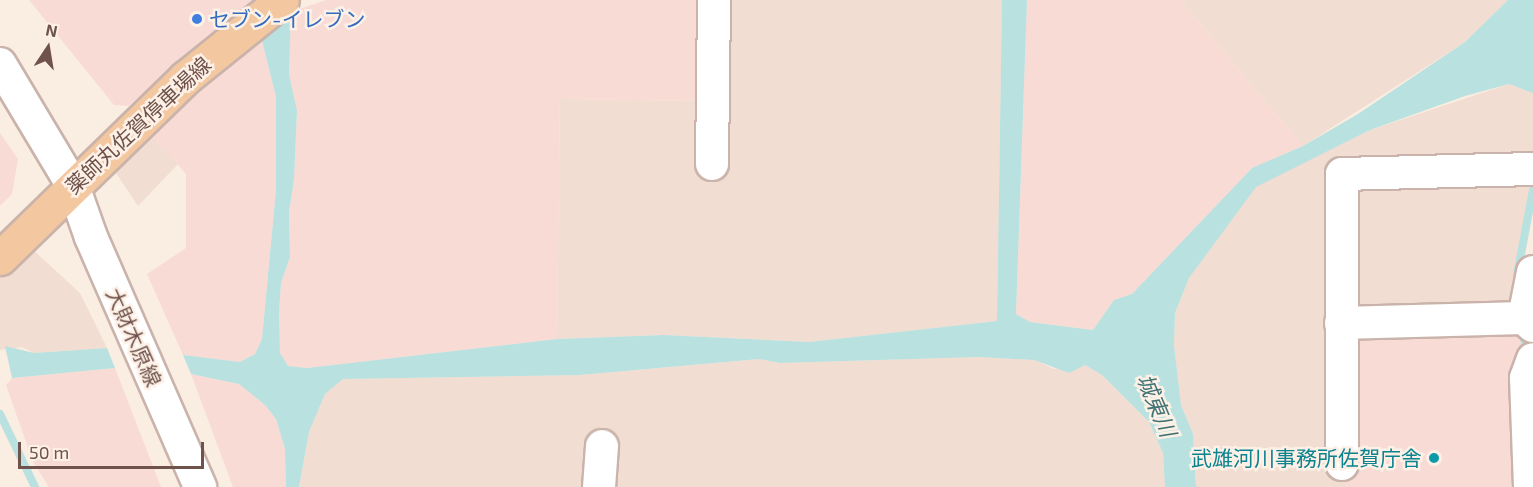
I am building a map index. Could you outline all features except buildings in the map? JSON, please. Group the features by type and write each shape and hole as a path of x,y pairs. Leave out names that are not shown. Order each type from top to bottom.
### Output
{"main road":[{"name":"薬師丸佐賀停車場線","path":"0,258 185,78 282,0"}],"street":[{"path":"712,164 714,0"},
{"name":"大財木原線","path":"0,64 73,186 91,237 200,487"},
{"path":"1342,464 1342,174 1533,169"},
{"path":"1341,323 1529,322 1533,272"},
{"path":"1530,487 1526,378 1533,358"},
{"path":"599,487 602,446"}],"shaded area":[{"path":"29,0 257,0 128,106 114,105"},
{"path":"326,0 703,0 701,101 560,99 557,339 307,368 288,366 280,354 279,313 281,283 290,257 289,212 294,180 297,112 289,74 291,12"},
{"path":"703,0 1002,0 997,321 809,342 663,335 557,339 560,99 701,101"},
{"path":"1027,0 1180,0 1303,146 1252,168 1132,294 1114,300 1093,330 1030,322 1016,314"},
{"path":"1180,0 1508,0 1465,42 1303,146"},
{"path":"260,33 276,97 276,190 262,339 255,354 240,362 183,355 147,274 186,248 186,174 152,136 233,54"},
{"path":"1509,84 1533,93 1533,153 1329,160 1333,375 1346,487 1196,487 1193,434 1181,405 1174,345 1175,313 1189,278 1255,187 1370,130"},
{"path":"0,133 18,159 12,194 0,206"},
{"path":"152,136 178,164 138,206 114,170"},
{"path":"1533,178 1512,304 1354,308 1353,184"},
{"path":"30,247 80,293 107,348 34,353 22,347 0,350 0,278"},
{"path":"1521,329 1526,345 1516,354 1522,487 1346,487 1342,471 1354,331"},
{"path":"979,357 1034,360 1054,369 1085,365 1102,375 1149,422 1163,453 1165,487 299,487 309,432 325,394 343,379 580,375 759,359 780,363"},
{"path":"115,368 161,487 49,487 33,462 6,385 12,378"},
{"path":"191,374 239,384 265,405 276,419 285,449 286,487 233,487"}],"water":[{"name":"城東川","path":"1002,0 1027,0 1016,314 1030,322 1093,330 1114,300 1132,294 1252,168 1303,146 1358,114 1465,42 1508,0 1533,0 1533,93 1509,84 1465,96 1370,130 1256,187 1189,278 1175,313 1174,345 1181,405 1193,434 1196,487 1165,487 1163,453 1149,422 1102,375 1085,365 1069,373 1034,360 979,357 780,363 759,359 580,375 343,379 325,394 309,432 299,487 286,487 285,449 276,419 265,405 239,384 191,374 183,355 240,362 255,354 262,339 276,190 276,97 260,33 291,12 289,74 297,111 294,180 289,212 290,257 281,283 279,313 280,353 288,366 307,368 557,339 663,335 809,342 997,321"},
{"path":"5,346 34,353 107,348 115,368 12,378"}],"waterway":[{"path":"1517,275 1533,190"},
{"path":"1521,330 1526,345"},
{"path":"0,414 35,487"}],"place":[{"name":"セブン-イレブン","path":"197,19"},
{"name":"武雄河川事務所佐賀庁舎","path":"1434,458"}]}
